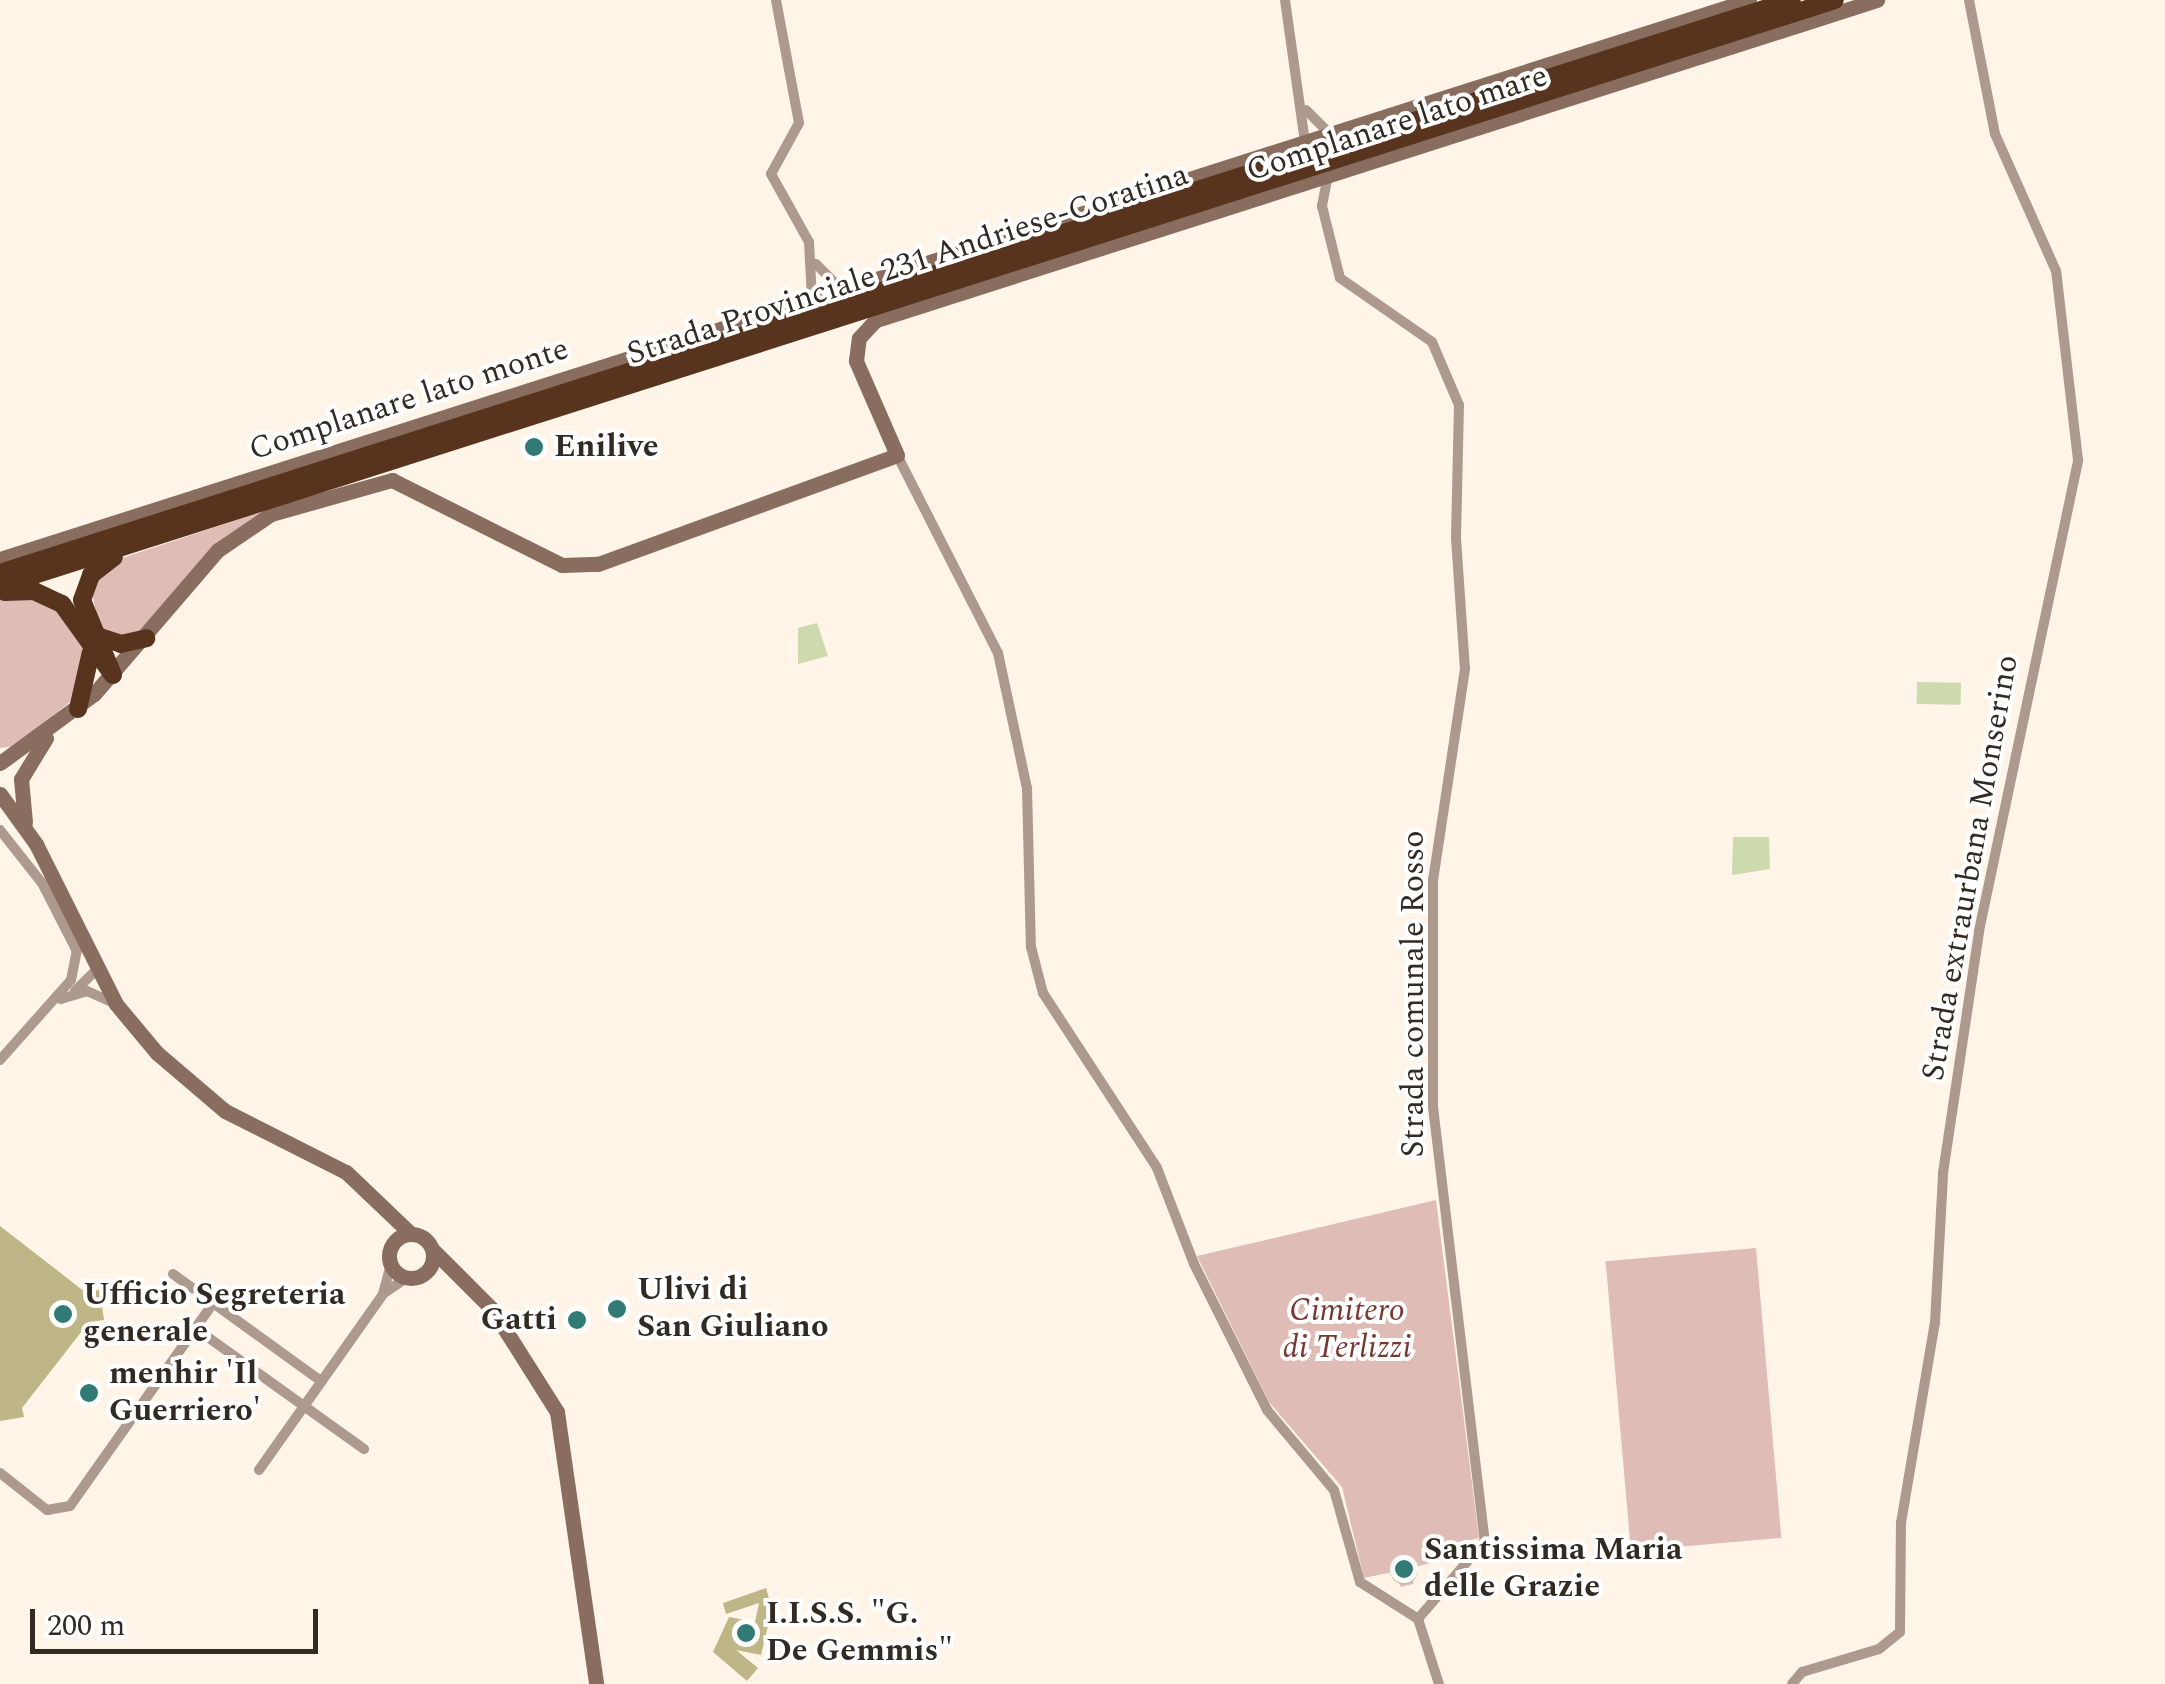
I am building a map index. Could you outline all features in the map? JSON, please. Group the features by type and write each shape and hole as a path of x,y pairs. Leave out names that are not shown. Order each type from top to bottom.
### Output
{"highway":[{"name":"Strada Provinciale 231 Andriese-Coratina","path":"0,573 1792,0"},
{"name":"Strada Provinciale 231 Andriese-Coratina","path":"0,590 216,517 1835,0"},
{"path":"113,675 94,641 82,600 97,567 216,517"},
{"path":"0,590 26,590 57,601 94,641 121,644 146,638"},
{"path":"78,708 91,678 94,641"}],"street":[{"path":"776,0 798,122 771,174 816,264 842,290"},
{"path":"1285,0 1306,109 1305,142"},
{"name":"Complanare lato monte","path":"0,559 1749,0"},
{"name":"Complanare lato mare","path":"897,455 856,362 859,338 876,320 1877,0"},
{"name":"Strada extraurbana Monserino","path":"1792,1684 1802,1672 1879,1650 1900,1632 1901,1523 1935,1323 1943,1172 1979,931 2078,460 2056,271 1995,134 1966,2"},
{"path":"1306,109 1330,134"},
{"name":"Strada comunale Rosso","path":"1322,206 1328,176"},
{"name":"Strada comunale Rosso","path":"1304,183 1322,206 1340,278 1432,342 1459,405 1456,538 1464,669 1436,845 1433,1106 1486,1541 1418,1620"},
{"path":"812,300 816,264"},
{"path":"0,763 7,753 48,734 113,675 247,527 372,481 410,485 578,568 897,455 998,653 1027,788 1038,981 1158,1168 1267,1410 1334,1490 1365,1586 1418,1620 1439,1684"},
{"path":"48,734 21,780 0,790 27,830 116,1004 202,1094 346,1172 386,1215 433,1250 503,1324 556,1412 596,1684"},
{"path":"21,780 27,830"},
{"path":"0,830 42,883 78,954"},
{"path":"73,985 80,934"},
{"path":"0,1060 73,985 98,968"},
{"path":"73,985 116,1004"},
{"path":"383,1294 393,1243 386,1215"},
{"path":"393,1243 412,1234"},
{"path":"425,1274 433,1250"},
{"path":"391,1264 408,1277"},
{"path":"172,1274 321,1381"},
{"path":"259,1470 383,1294 408,1277 454,1274"},
{"path":"0,1473 47,1510 70,1506 213,1303"},
{"path":"195,1328 364,1450"}],"green space":[{"path":"267,510 218,542 145,630 125,639 100,632 90,583 119,559"},
{"path":"29,594 59,608 85,643 77,696 16,746 0,748 0,597"},
{"name":"Cimitero di Terlizzi","path":"1436,1200 1479,1538 1441,1547 1443,1560 1415,1567 1413,1584 1401,1587 1393,1572 1364,1578 1342,1487 1269,1402 1197,1256"},
{"path":"1756,1248 1781,1538 1631,1551 1606,1261"}],"shaded area":[{"path":"817,623 828,656 798,664 798,628"},
{"path":"1917,682 1961,683 1961,705 1917,704"},
{"path":"1733,837 1769,837 1770,869 1732,875"}],"building":[{"path":"0,1226 85,1292 100,1290 104,1320 89,1322 22,1408 24,1417 0,1421"},
{"name":"Santissima Maria delle Grazie","path":"1404,1556 1414,1560 1418,1570 1414,1580 1404,1584 1394,1580 1390,1570 1394,1560"},
{"name":"I.I.S.S. \"G. De Gemmis\"","path":"766,1588 772,1609 761,1655 736,1650 758,1668 747,1681 713,1652 729,1617 755,1622 759,1603 726,1614 723,1603"}],"place":[{"name":"Enilive","path":"534,447"},
{"name":"Ulivi di San Giuliano","path":"617,1309"},
{"name":"Ufficio Segreteria generale","path":"63,1314"},
{"name":"Gatti","path":"577,1320"},
{"name":"menhir 'Il Guerriero'","path":"89,1393"},
{"name":"Santissima Maria delle Grazie","path":"1404,1569"},
{"name":"I.I.S.S. \"G. De Gemmis\"","path":"746,1633"}]}
